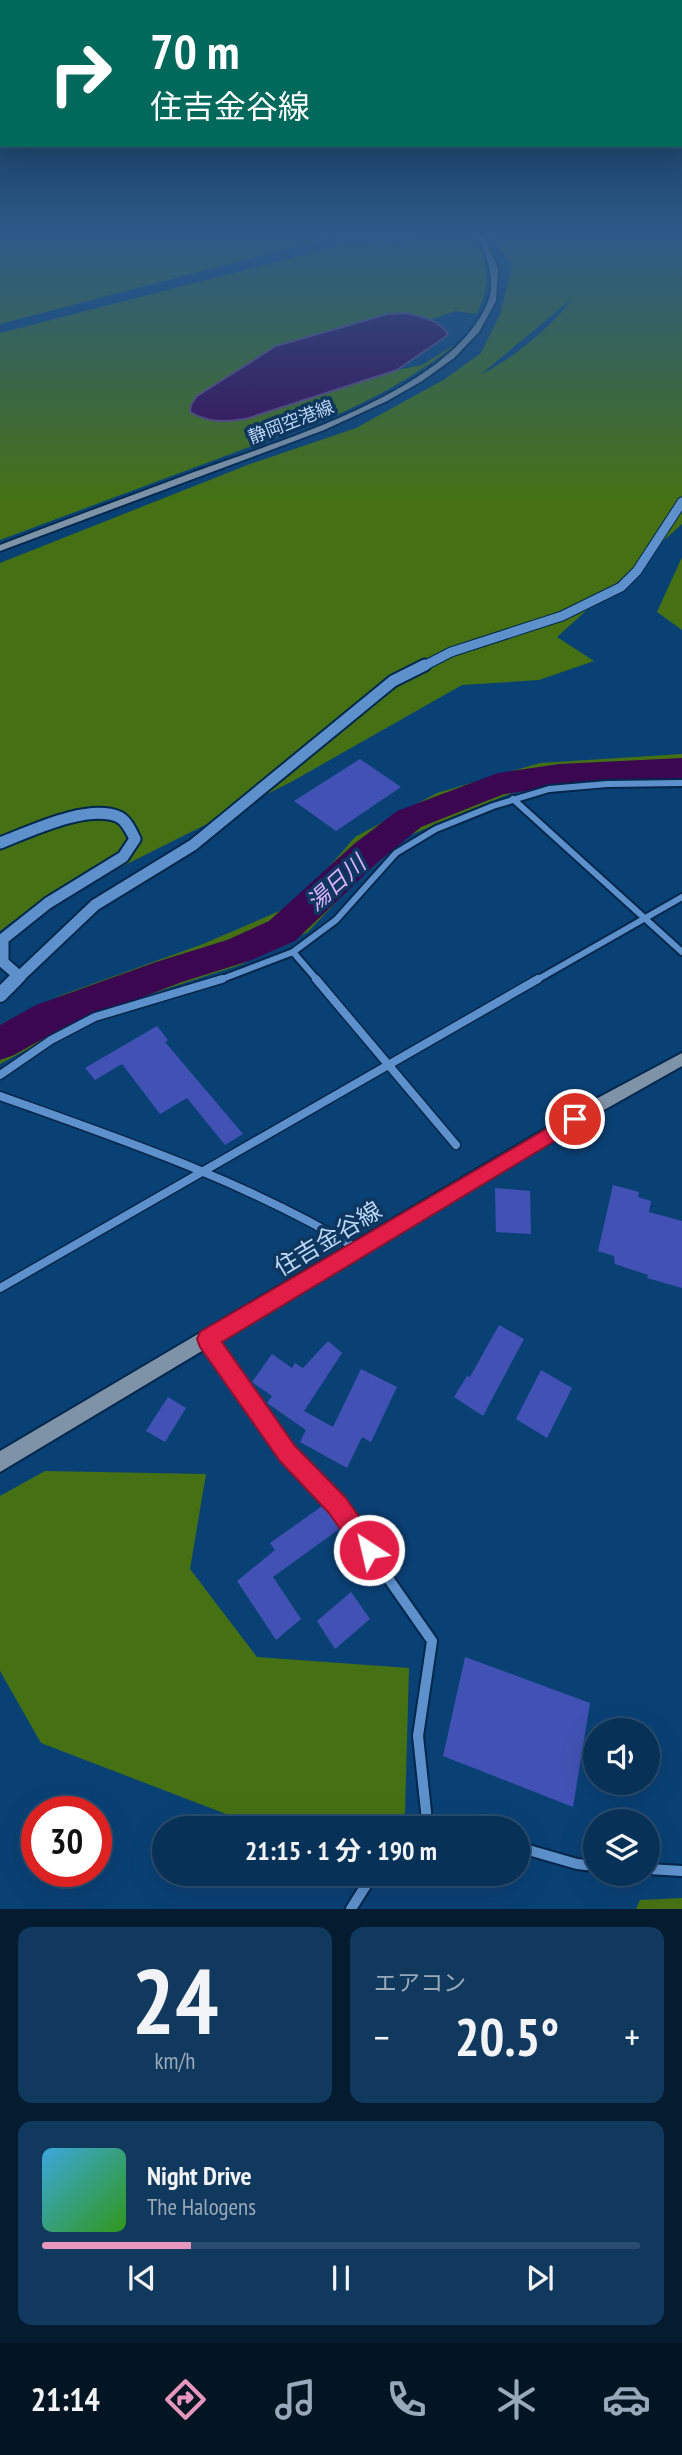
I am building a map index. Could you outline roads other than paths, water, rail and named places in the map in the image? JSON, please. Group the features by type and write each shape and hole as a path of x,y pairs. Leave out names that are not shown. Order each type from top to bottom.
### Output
{"main road":[{"name":"静岡空港線","path":"0,548 365,410 421,380 459,350 482,322"},
{"name":"住吉金谷線","path":"0,1462 598,1105 682,1059"}],"street":[{"path":"0,995 95,905 192,845 393,681 451,652 562,616 621,587 637,571 682,502"},
{"path":"0,1075 51,1040 96,1017 205,986 293,952 335,920 396,853 436,829 513,799 549,789 607,784 682,783"},
{"path":"513,799 682,951"},
{"path":"0,843 72,818 96,814 118,816 130,826 135,839 122,857 48,903 3,939 3,962 20,977"},
{"path":"0,1288 682,897"},
{"path":"293,952 387,1067 456,1145"},
{"path":"0,1096 208,1170 320,1224 359,1250"},
{"path":"208,1339 287,1453 337,1505 432,1641 418,1736 422,1816"},
{"path":"530,1850 583,1865"},
{"path":"660,1870 682,1871"},
{"path":"351,1909 365,1886"}],"waterway":[{"name":"湯日川","path":"0,1044 50,1016 169,972 239,950 282,931 366,853 409,819 498,784 559,775 682,769"}]}
